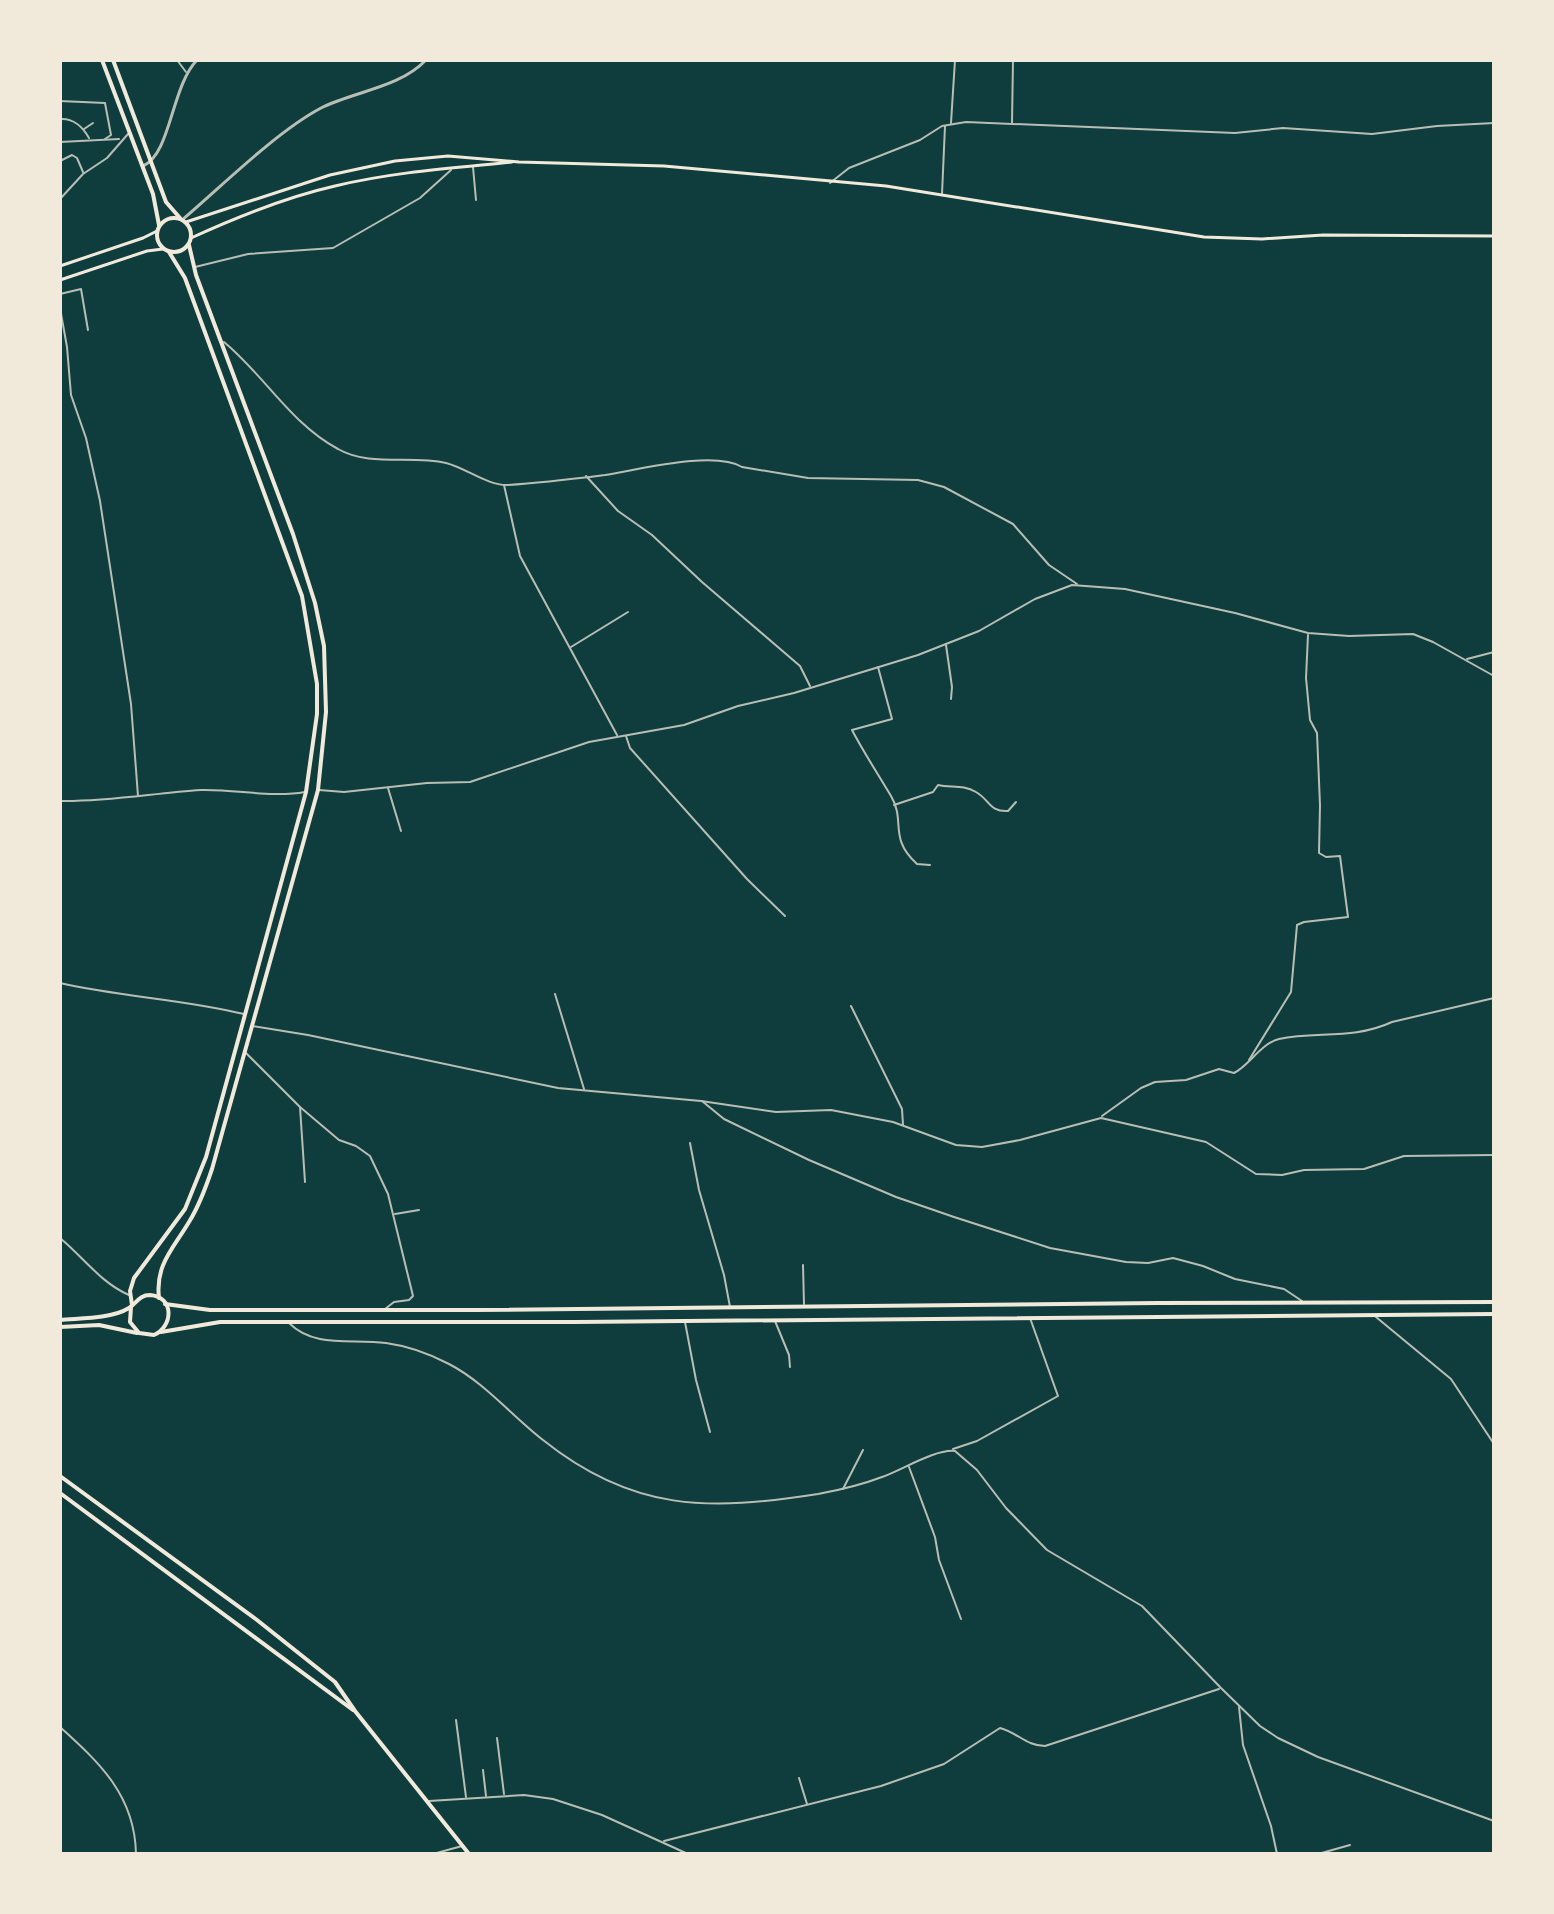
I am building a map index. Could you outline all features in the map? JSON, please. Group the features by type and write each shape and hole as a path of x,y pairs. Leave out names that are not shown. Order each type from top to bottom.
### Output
{"main road":[{"path":"102,60 153,194 157,240 169,252 180,251 189,245"},
{"path":"113,60 166,202 190,228 189,245 194,267 293,534 315,603 324,646 326,698 318,790 204,1190 161,1268 159,1298"},
{"path":"60,266 143,238 169,218 183,220 330,175 395,161 448,156 519,162 664,166 886,186 1204,237 1494,236"},
{"path":"191,238 215,226 336,186 399,175 519,162"},
{"path":"60,280 147,251 163,249"},
{"path":"139,1333 130,1322 134,1278 171,1231 188,1202 206,1157 306,792 317,714 317,684 302,596 185,278 169,252"},
{"path":"225,1089 234,1091"},
{"path":"60,1320 94,1317 131,1306 144,1296 159,1298 165,1304 169,1319 161,1332"},
{"path":"1443,1302 1443,1313"},
{"path":"165,1304 210,1310 383,1310 1494,1302"},
{"path":"1158,1303 1159,1315"},
{"path":"60,1327 99,1325 150,1336 220,1322 1494,1314"},
{"path":"60,1476 308,1659 342,1690 355,1711 469,1854"},
{"path":"60,1493 323,1691 355,1711"}],"street":[{"path":"177,60 186,72"},
{"path":"143,166 158,154 186,72 197,60"},
{"path":"183,220 283,134 320,109 384,85 418,68 426,60"},
{"path":"951,124 955,60"},
{"path":"1012,124 1013,60"},
{"path":"60,101 105,103 111,135 105,139"},
{"path":"60,119 70,120 84,129 89,139"},
{"path":"84,129 93,123"},
{"path":"830,183 849,168 920,140 951,124 1235,133 1283,128 1372,134 1494,123"},
{"path":"942,194 945,125"},
{"path":"60,199 83,174 107,158 129,132"},
{"path":"60,142 120,139"},
{"path":"60,161 72,155 77,158 83,174"},
{"path":"473,166 476,200"},
{"path":"194,267 248,254 333,248 420,198 451,170"},
{"path":"60,294 81,289 88,330"},
{"path":"60,308 71,395 86,438 100,501 131,704 138,796"},
{"path":"219,338 238,354 302,426 341,451 362,456 441,462 504,485 671,463 732,461 742,467 808,478 918,480 944,487 1013,524 1049,565 1078,585"},
{"path":"586,476 618,511 652,535 800,666 810,688"},
{"path":"504,485 520,556 618,736"},
{"path":"318,790 344,792 470,782 589,742 684,725 738,706 918,655 979,631 1035,599 1078,585 1137,591 1308,633 1349,636 1413,634 1494,676"},
{"path":"569,648 628,612"},
{"path":"1101,1118 1141,1088 1155,1082 1186,1080 1219,1069 1234,1073 1242,1069 1291,992 1297,925 1348,917 1340,856 1326,857 1319,853 1317,733 1310,720 1306,678 1308,633"},
{"path":"946,644 951,699"},
{"path":"1466,659 1494,652"},
{"path":"878,666 892,719 852,730 893,798 898,813 896,825 905,852 917,864 930,865"},
{"path":"626,736 630,748 747,879 785,916"},
{"path":"894,805 933,792 938,785 954,785 980,793 992,809 999,811 1008,811 1016,802"},
{"path":"388,787 401,831"},
{"path":"60,801 224,790 288,795 306,792"},
{"path":"60,983 203,1004 245,1015"},
{"path":"555,994 584,1089"},
{"path":"1249,1060 1277,1040 1370,1030 1494,998"},
{"path":"851,1006 902,1109 903,1126"},
{"path":"252,1026 512,1080 776,1112 831,1110 903,1126 956,1145 982,1147 1020,1140 1101,1118 1206,1142 1256,1174 1364,1169 1404,1156 1494,1155"},
{"path":"245,1052 300,1107 339,1140 356,1146 370,1156 384,1182 413,1296 409,1300 394,1302 383,1310"},
{"path":"701,1101 724,1119 809,1160 896,1197 954,1217 1050,1248 1126,1262 1148,1263 1173,1258 1235,1279 1284,1289 1304,1303"},
{"path":"300,1107 305,1182"},
{"path":"690,1143 730,1309"},
{"path":"394,1214 419,1210"},
{"path":"60,1238 116,1289 130,1296"},
{"path":"803,1265 804,1308"},
{"path":"1372,1314 1451,1379 1494,1443"},
{"path":"288,1322 300,1333 322,1341 387,1343 415,1349 450,1364 473,1380 545,1442 588,1472 636,1493 678,1503 721,1504 781,1500 842,1490 977,1441 1058,1396 1029,1316"},
{"path":"774,1320 790,1357 790,1367"},
{"path":"685,1321 710,1432"},
{"path":"842,1490 863,1450"},
{"path":"948,1450 957,1452 969,1462 1006,1508 1047,1550 1142,1606 1239,1706 1278,1738 1307,1752 1494,1821"},
{"path":"909,1466 961,1619"},
{"path":"664,1841 881,1786 944,1764 1000,1728 1012,1731 1032,1746 1045,1746 1221,1688"},
{"path":"1239,1706 1243,1745 1271,1826 1277,1854"},
{"path":"456,1720 466,1797"},
{"path":"60,1727 119,1790 132,1822 136,1854"},
{"path":"497,1738 504,1795"},
{"path":"483,1770 486,1796"},
{"path":"799,1778 807,1805"},
{"path":"428,1802 433,1799 504,1795 553,1799 591,1811 688,1854"},
{"path":"1318,1854 1350,1845"},
{"path":"433,1854 463,1846"}]}
